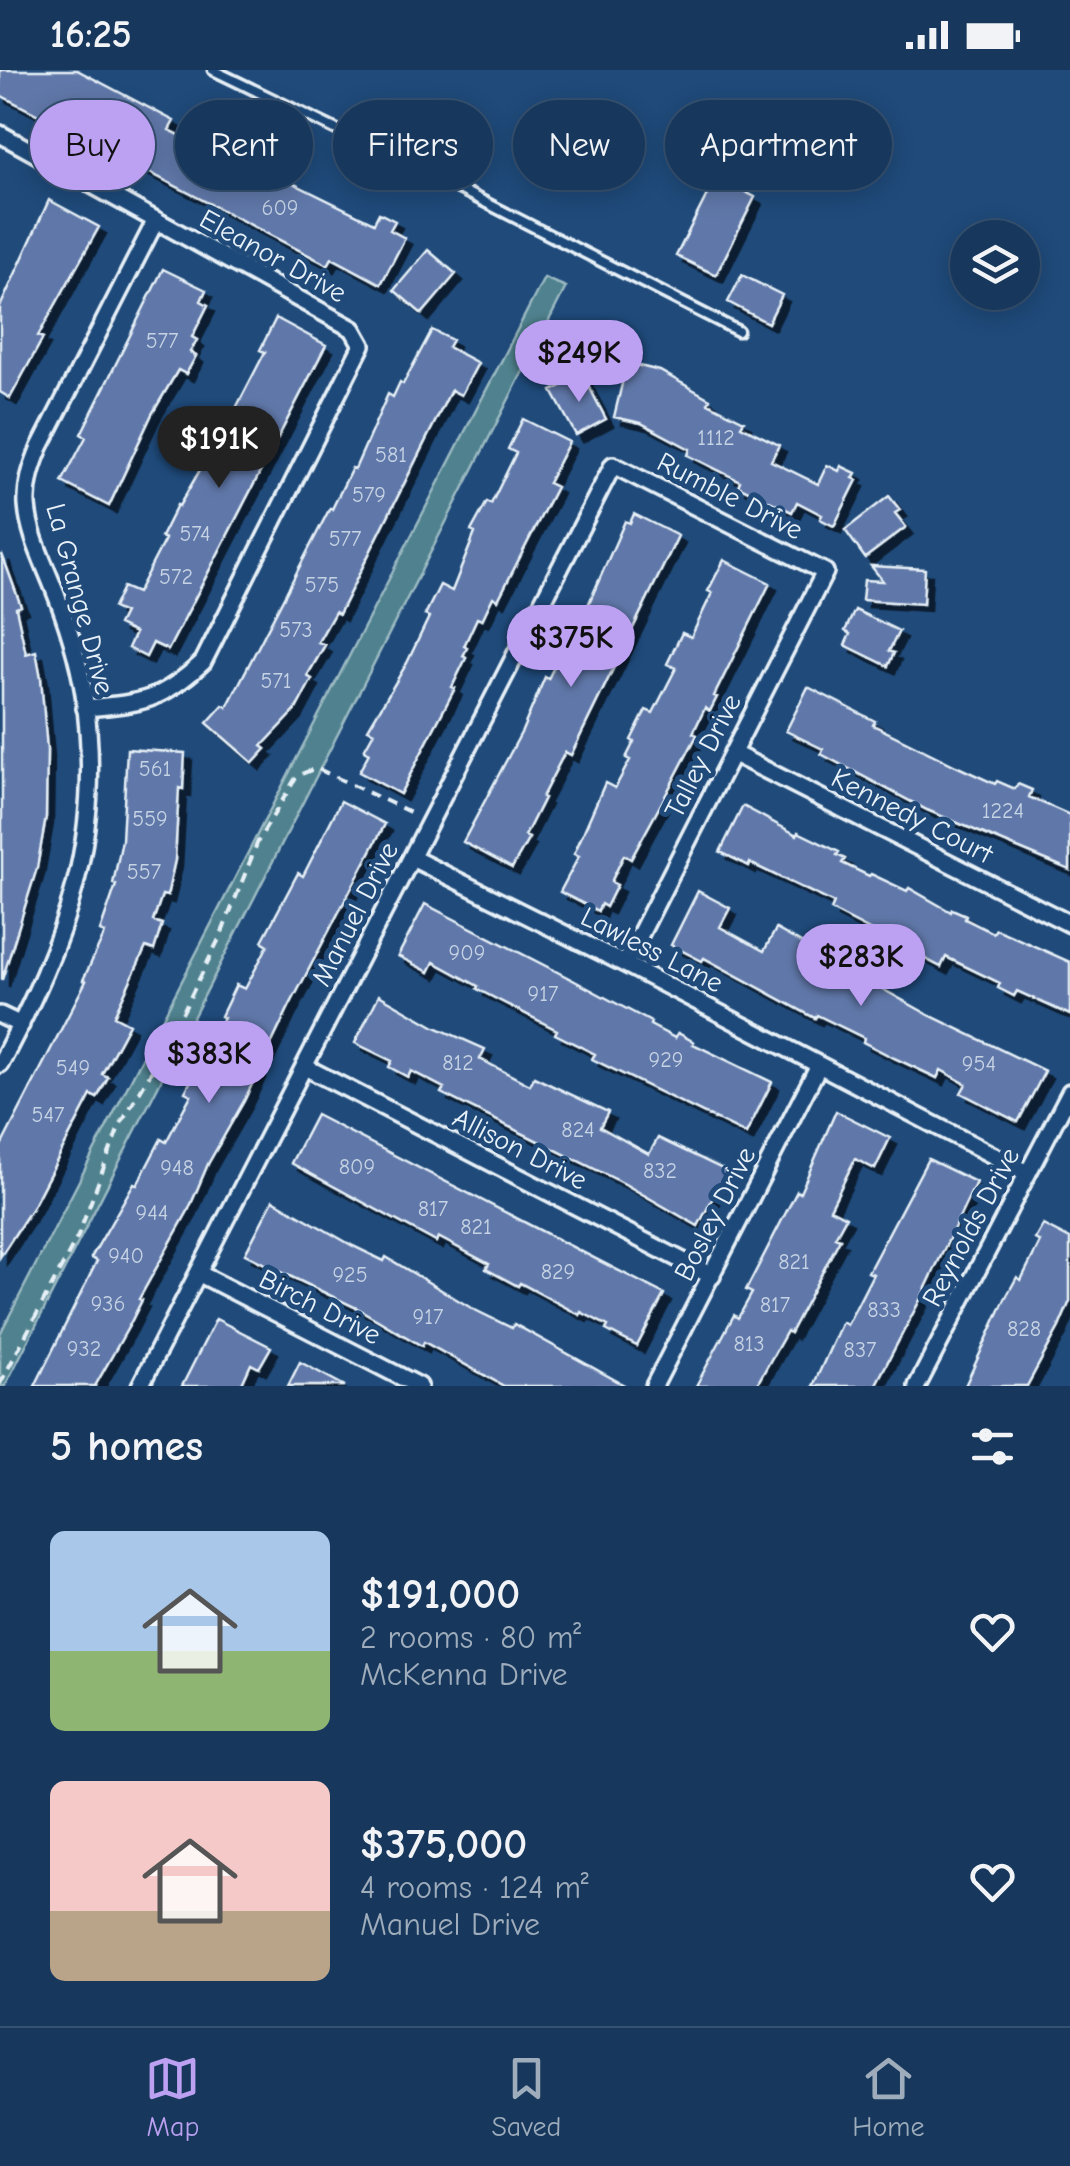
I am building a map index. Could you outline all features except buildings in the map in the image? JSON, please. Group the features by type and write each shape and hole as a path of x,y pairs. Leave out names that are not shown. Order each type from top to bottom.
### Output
{"street":[{"name":"Eleanor Drive","path":"0,134 353,329 361,339 359,358 203,662 176,687 142,703 85,708"},
{"name":"La Grange Drive","path":"0,1064 52,958 80,874 90,782 85,708 62,608 33,536 27,486 40,446 156,220"},
{"name":"Rumble Drive","path":"613,465 825,572"},
{"name":"Manuel Drive","path":"140,1386 613,465"},
{"name":"Talley Drive","path":"625,964 825,572"},
{"name":"Kennedy Court","path":"732,754 1070,924"},
{"name":"Lawless Lane","path":"412,858 1028,1174"},
{"path":"0,1014 21,1025"},
{"name":"Bosley Drive","path":"654,1386 819,1065"},
{"name":"Allison Drive","path":"305,1067 712,1276"},
{"name":"Reynolds Drive","path":"916,1386 1070,1092"},
{"name":"Birch Drive","path":"198,1272 397,1381 419,1386"}],"lane":[{"path":"213,70 738,331"}],"path":[{"path":"0,1384 78,1236 119,1127 164,1050 221,935 258,840 297,776 316,768 430,822"}],"green space":[{"path":"544,278 566,287 5,1386 0,1386 0,1334"}]}
